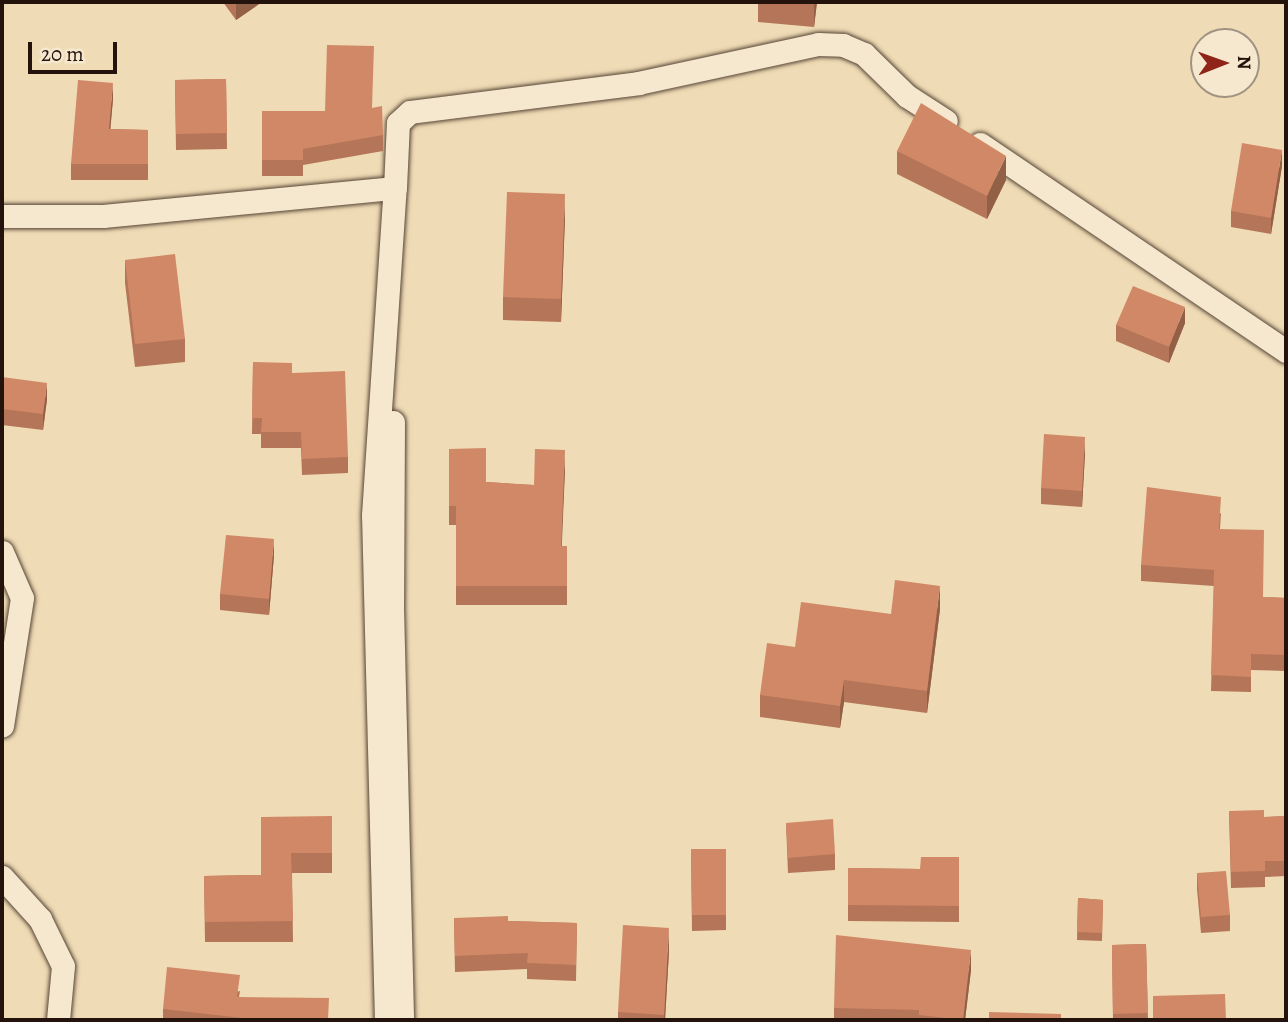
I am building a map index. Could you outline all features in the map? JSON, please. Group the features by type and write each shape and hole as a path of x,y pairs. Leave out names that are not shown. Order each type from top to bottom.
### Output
{"street":[{"path":"386,1020 373,515 398,123 410,112 638,83 818,44 843,45 864,54 907,96 1286,351"},
{"path":"2,216 103,216 395,188"},
{"path":"395,188 392,607 402,1020"},
{"path":"2,552 22,598 2,725"},
{"path":"2,877 40,919 63,966 58,1020"}],"building":[{"path":"327,45 374,46 372,108 382,106 383,135 303,149 303,160 262,160 262,111 325,111"},
{"path":"226,79 227,133 176,134 175,80"},
{"path":"78,80 113,83 109,129 148,130 148,164 71,164"},
{"path":"921,103 1006,156 987,196 897,151"},
{"path":"1242,143 1282,150 1271,218 1231,211"},
{"path":"507,192 565,194 561,299 503,297"},
{"path":"175,254 185,339 135,344 125,260"},
{"path":"1133,286 1185,307 1169,347 1116,325"},
{"path":"253,362 292,363 292,373 345,371 348,457 302,459 301,432 261,432 262,418 252,418"},
{"path":"2,377 47,383 43,414 2,409"},
{"path":"1044,434 1085,437 1082,491 1041,488"},
{"path":"486,448 486,482 534,485 535,449 565,450 561,546 567,546 567,586 456,586 456,506 449,506 449,449"},
{"path":"1147,487 1221,497 1219,529 1264,530 1263,597 1286,598 1286,655 1251,654 1251,677 1211,675 1214,570 1141,565"},
{"path":"226,535 274,539 269,599 220,594"},
{"path":"895,580 940,586 927,691 844,680 840,706 760,695 767,643 795,647 801,602 891,614"},
{"path":"1264,810 1264,817 1286,816 1286,861 1265,861 1265,871 1231,872 1229,811"},
{"path":"332,816 332,853 291,853 293,921 205,922 204,876 261,875 261,817"},
{"path":"833,819 835,854 788,858 786,823"},
{"path":"691,849 726,849 726,915 692,915"},
{"path":"921,857 959,857 959,906 848,905 848,868 920,869"},
{"path":"1226,871 1230,915 1201,917 1197,873"},
{"path":"1078,898 1103,900 1102,933 1077,932"},
{"path":"508,916 508,921 577,923 576,965 527,963 528,953 455,956 454,918"},
{"path":"623,925 669,928 664,1015 618,1012"},
{"path":"836,935 971,950 963,1020 919,1015 919,1010 834,1008"},
{"path":"1146,944 1148,1013 1113,1014 1112,945"},
{"path":"167,967 240,975 237,997 329,998 328,1020 251,1020 163,1009"},
{"path":"1225,994 1226,1020 1153,1020 1153,996"},
{"path":"989,1012 1061,1014 1061,1020 989,1020"}]}
